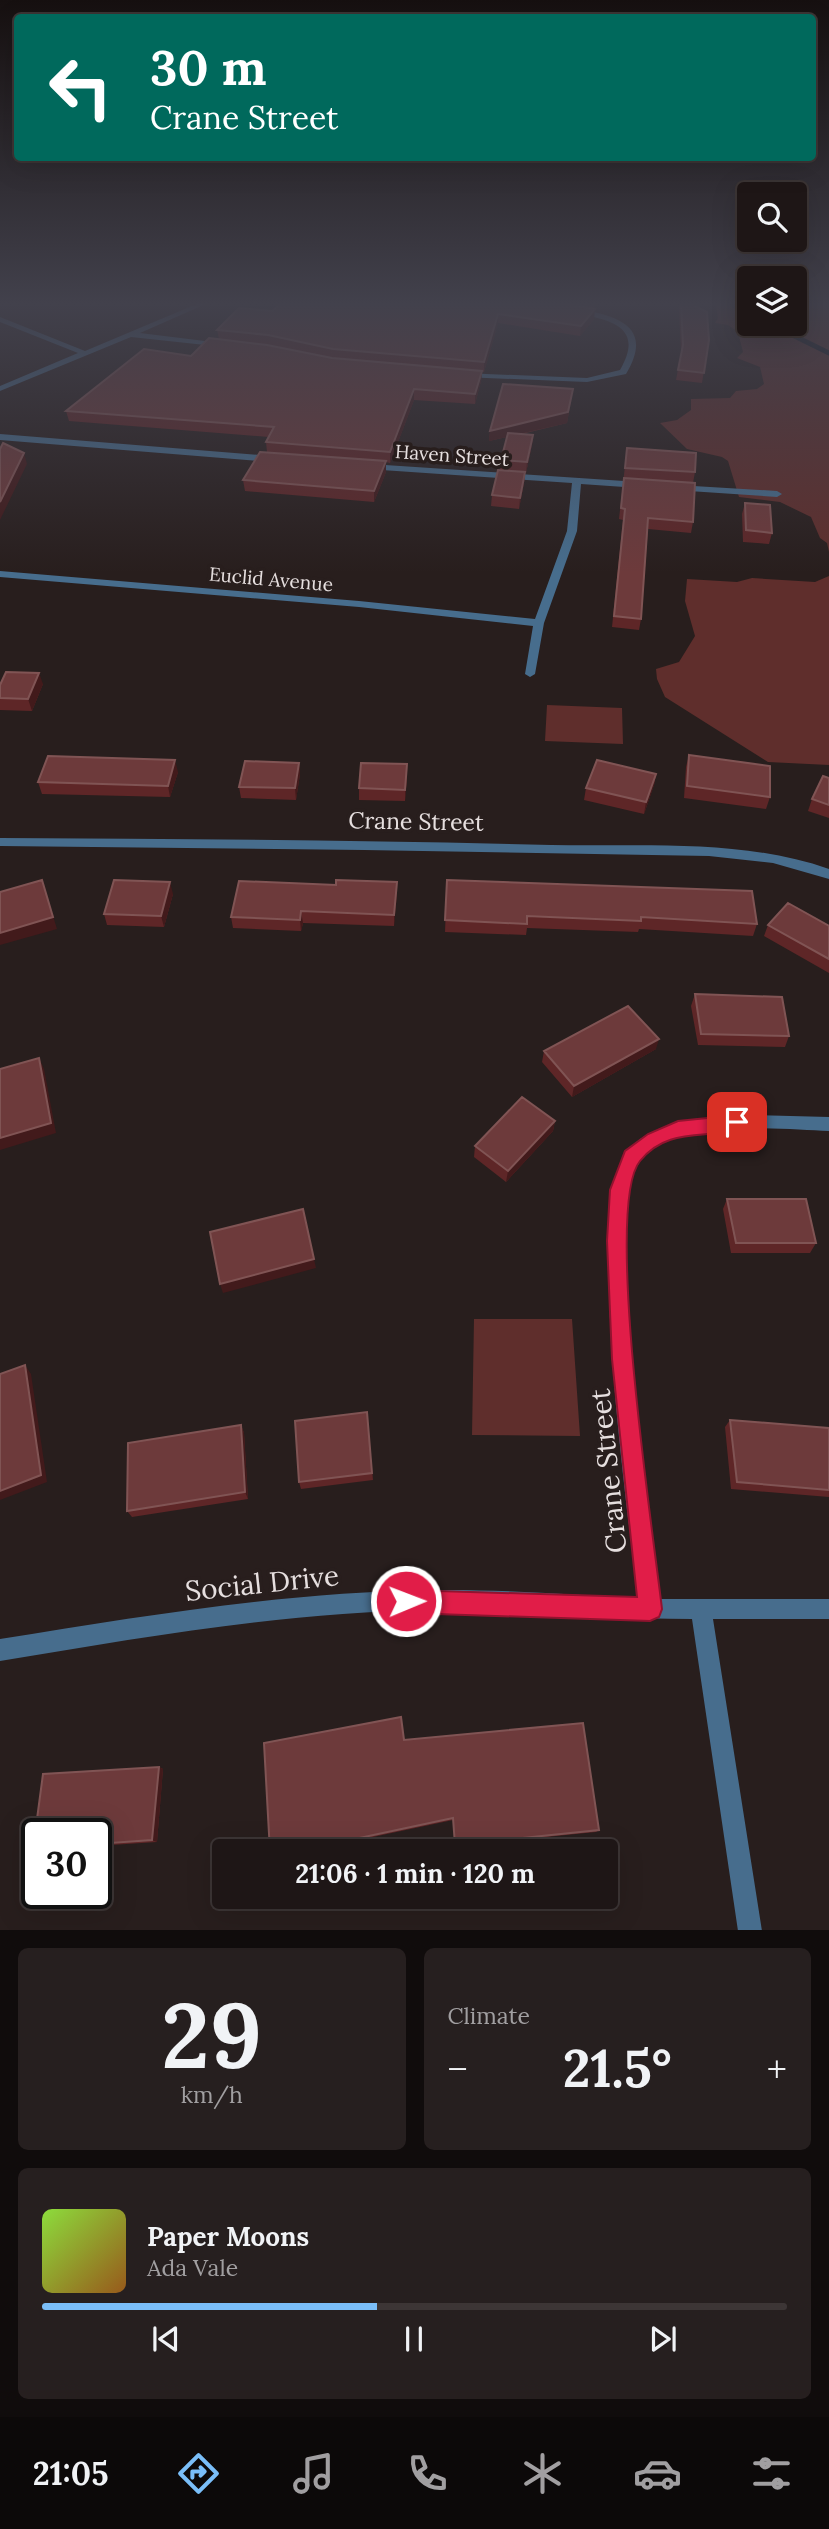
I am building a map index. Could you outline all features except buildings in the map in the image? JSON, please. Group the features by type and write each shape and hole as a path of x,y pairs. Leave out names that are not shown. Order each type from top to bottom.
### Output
{"street":[{"path":"0,437 284,460"},
{"name":"Haven Street","path":"352,466 646,486"},
{"path":"530,674 539,623 572,531 577,481"},
{"path":"672,487 777,494"},
{"name":"Euclid Avenue","path":"0,574 359,604 539,623"},
{"name":"Crane Street","path":"0,842 447,846 692,853 806,864 829,874"},
{"name":"Crane Street","path":"650,1609 622,1359 616,1241 619,1190 632,1157 654,1139 678,1128 747,1122 829,1124"},
{"name":"Social Drive","path":"0,1650 197,1618 324,1605 433,1600 650,1609 829,1609"},
{"path":"701,1609 750,1930"}],"shaded area":[{"path":"734,393 829,393 829,552 827,543 820,538 811,517 780,502 739,497 728,461 722,457 687,449 660,423 677,420 691,410 691,399 730,398"},
{"path":"829,576 829,765 768,762 665,697 657,679 656,669 679,662 695,636 685,601 687,579 737,582 752,578 815,582"},
{"path":"547,705 622,708 623,744 545,741"},
{"path":"474,1319 572,1319 580,1436 472,1435"}],"route":[{"path":"406,1601 650,1609 622,1359 616,1241 619,1190 632,1157 654,1139 678,1128 737,1122"}]}
